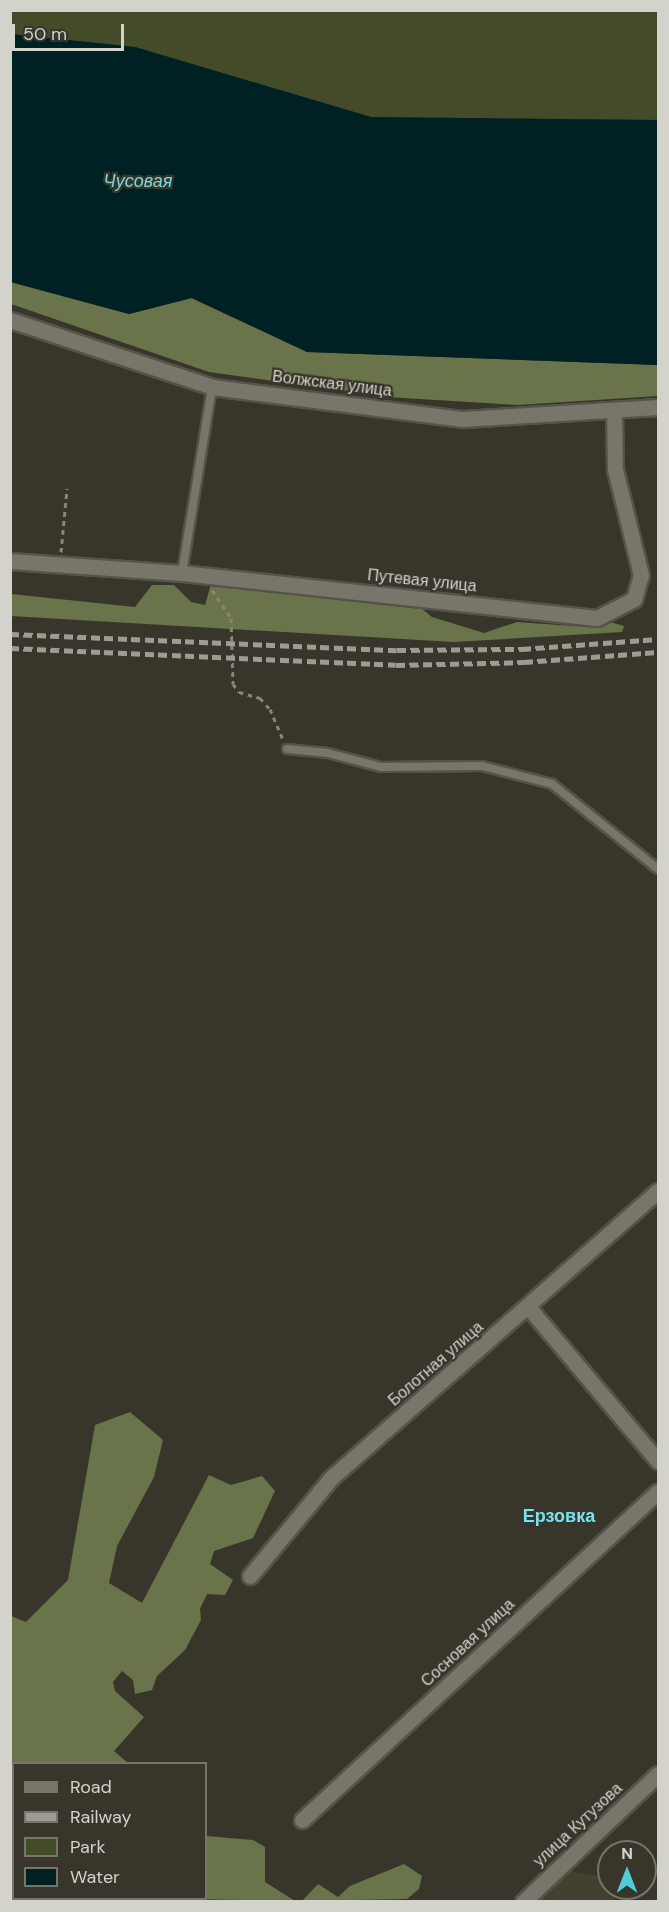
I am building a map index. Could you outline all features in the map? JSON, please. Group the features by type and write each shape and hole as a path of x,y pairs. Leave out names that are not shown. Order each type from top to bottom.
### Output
{"street":[{"name":"Волжская улица","path":"10,320 212,387 463,419 658,407"},
{"name":"Путевая улица","path":"10,561 182,573 597,618 634,599 641,575 615,469 614,411"},
{"name":"Болотная улица","path":"250,1576 331,1478 529,1308 658,1191"},
{"path":"529,1308 658,1461"},
{"name":"Сосновая улица","path":"302,1820 658,1492"},
{"name":"улица Кутузова","path":"523,1902 658,1774"}],"lane":[{"path":"182,573 212,387"},
{"path":"287,749 328,753 381,767 482,766 552,783 658,869"}],"path":[{"path":"60,564 67,488"},
{"path":"202,575 231,618 233,684 238,692 260,698 270,709 287,749"}],"shaded area":[{"path":"10,1841 12,1900 92,1901 11,1901"},
{"path":"564,1870 597,1876 597,1900 612,1900 612,1901 534,1902"}],"green space":[{"path":"11,10 658,11 658,120 371,117 135,47 11,34"},
{"path":"10,282 129,314 191,298 307,352 658,365 658,396 518,405 387,397 209,372 11,304"},
{"path":"211,584 416,604 432,617 484,633 517,622 587,627 610,622 624,626 622,632 454,642 11,616 11,594 135,607 152,585 174,585 191,602 205,605"},
{"path":"130,1412 163,1440 154,1477 117,1546 109,1583 142,1603 209,1475 231,1485 262,1476 275,1491 253,1538 214,1551 210,1564 233,1580 225,1595 207,1594 200,1609 201,1620 185,1650 157,1676 152,1690 135,1694 133,1680 122,1671 113,1682 115,1691 144,1717 114,1751 127,1762 12,1762 11,1784 11,1616 26,1622 68,1580 95,1425"},
{"path":"207,1836 253,1840 265,1847 265,1882 295,1901 207,1899"},
{"path":"404,1864 422,1876 419,1889 407,1899 302,1901 318,1884 338,1897 350,1886"}],"water":[{"name":"Чусовая","path":"11,34 135,47 371,117 658,120 658,365 307,352 192,298 129,314 11,282"}],"railway":[{"path":"10,634 397,650 522,649 658,639"},
{"path":"10,648 396,665 524,662 658,652"}],"district":[{"name":"Ерзовка","path":"559,1516"}]}
